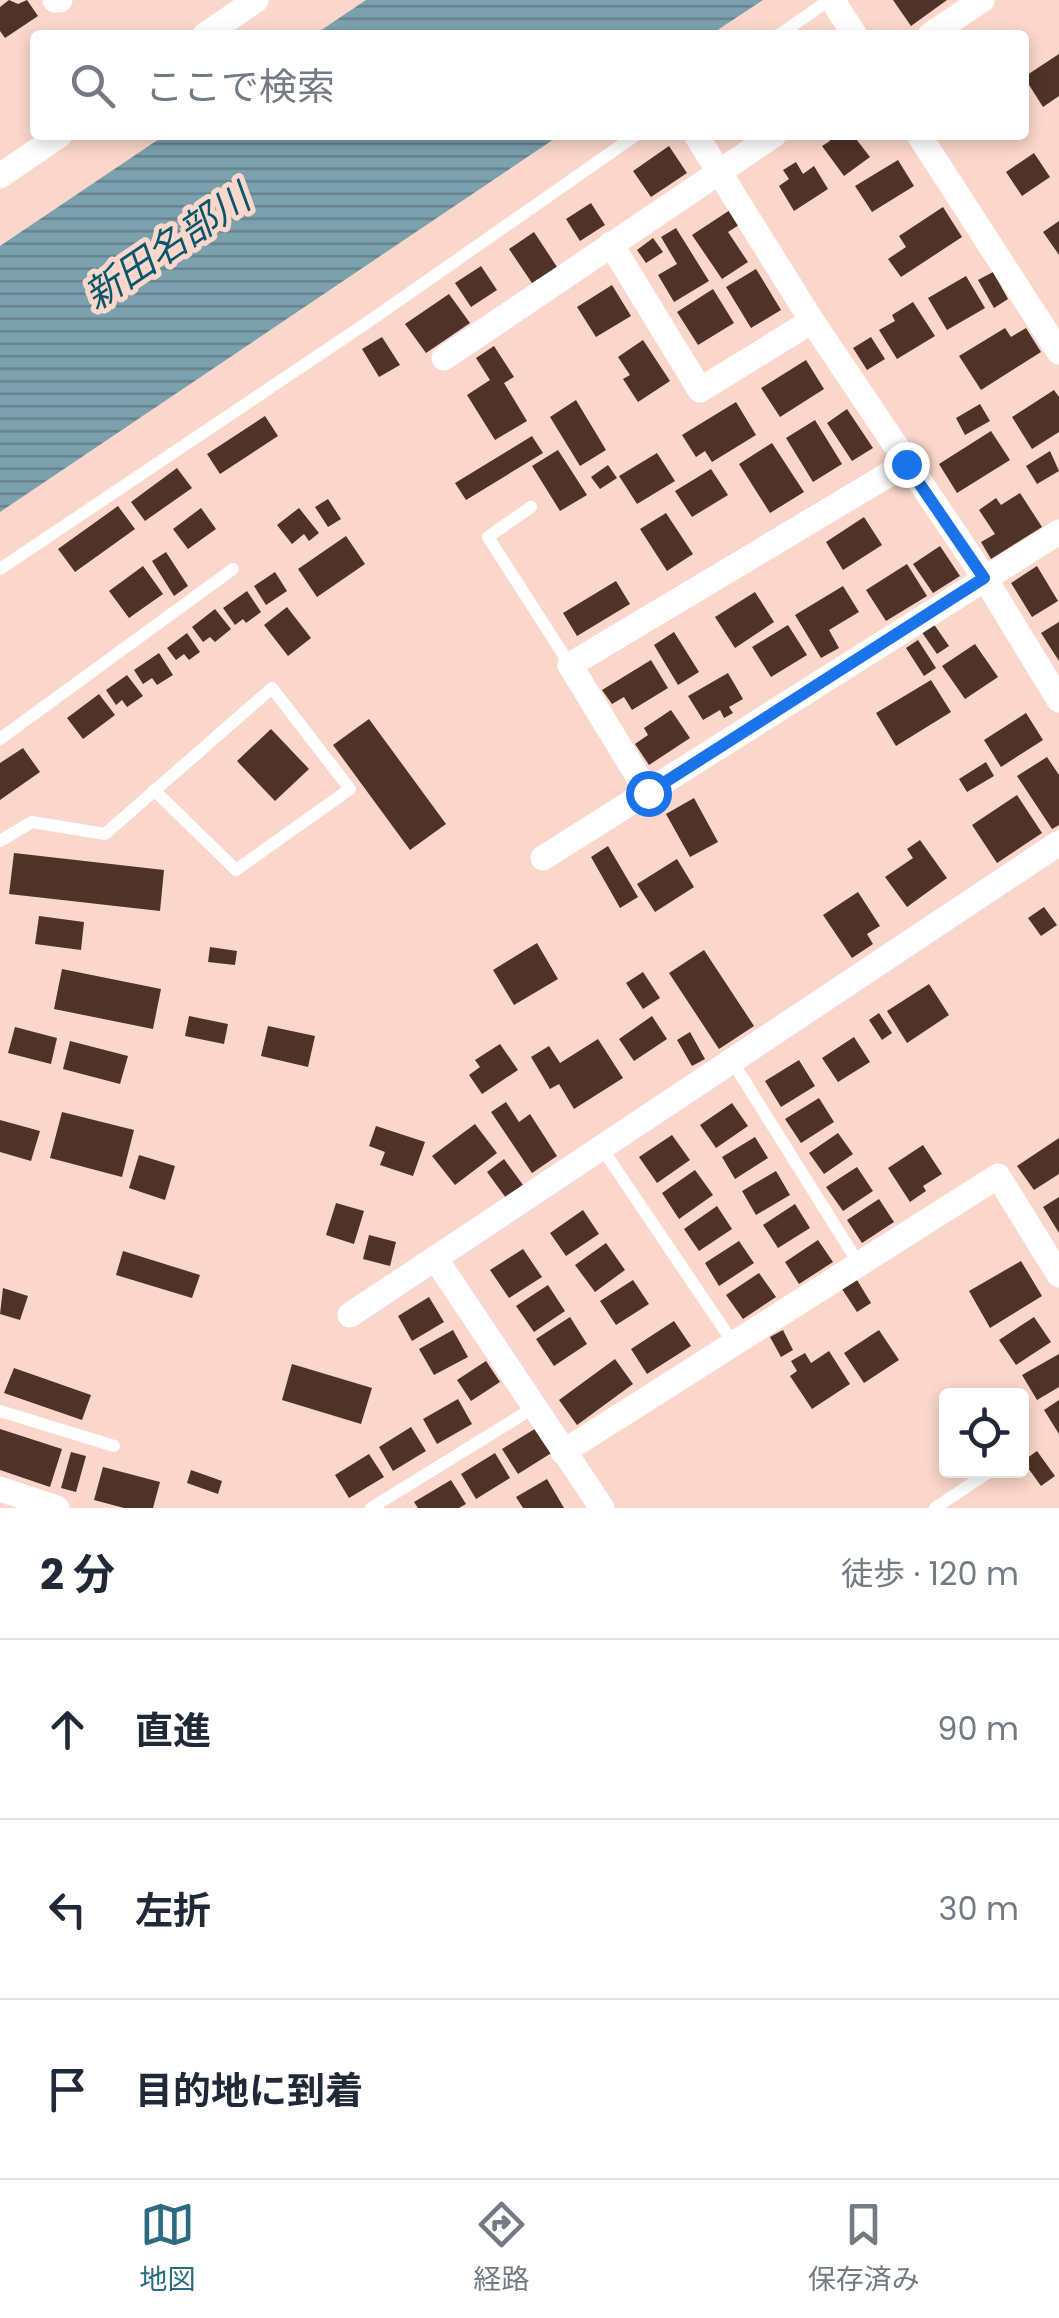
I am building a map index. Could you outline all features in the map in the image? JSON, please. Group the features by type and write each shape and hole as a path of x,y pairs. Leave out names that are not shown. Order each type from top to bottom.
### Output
{"street":[{"path":"212,30 256,0"},
{"path":"830,0 851,30"},
{"path":"937,30 982,0"},
{"path":"0,176 53,140"},
{"path":"699,140 812,322 984,578 1059,700"},
{"path":"444,358 766,140"},
{"path":"923,140 1059,352"},
{"path":"611,244 700,390 812,322"},
{"path":"648,793 570,664 906,464"},
{"path":"543,858 1059,532"},
{"path":"350,1315 1059,843"},
{"path":"564,1452 998,1176 1059,1274"},
{"path":"435,1258 602,1508"},
{"path":"0,1489 57,1508"}],"lane":[{"path":"786,30 830,0"},
{"path":"0,569 368,322 629,140"},
{"path":"531,506 488,537 570,664"},
{"path":"0,739 232,570"},
{"path":"0,841 32,822 104,834 154,790 272,688 350,789 236,870 154,790"},
{"path":"732,1061 859,1264"},
{"path":"601,1147 734,1344"},
{"path":"371,1508 535,1407"},
{"path":"0,1411 114,1446"},
{"path":"935,1508 980,1478"}],"water":[{"path":"366,0 763,0 718,30 321,30"},
{"name":"新田名部川","path":"158,140 553,140 0,512 0,246"}],"building":[{"path":"9,0 18,4 27,0 38,16 5,38 0,31 0,7"},
{"path":"893,0 947,0 911,26"},
{"path":"1059,54 1059,96 1043,107 1029,85 1029,74"},
{"path":"857,140 870,157 844,176 822,146 830,141"},
{"path":"669,146 687,173 651,197 633,171"},
{"path":"1034,153 1050,177 1022,196 1006,172"},
{"path":"898,160 914,186 872,212 855,186"},
{"path":"796,162 803,174 814,166 828,189 794,211 779,186 789,179 783,170"},
{"path":"591,203 605,225 580,241 566,219"},
{"path":"943,207 962,237 901,277 888,259 906,247 899,236"},
{"path":"730,210 739,225 728,232 748,262 722,279 692,235"},
{"path":"1059,221 1059,255 1043,232"},
{"path":"676,228 709,281 674,302 658,275 677,264 661,237"},
{"path":"534,232 557,267 532,283 509,249"},
{"path":"653,238 663,252 646,263 637,250"},
{"path":"481,266 497,290 471,307 455,283"},
{"path":"756,269 781,310 751,328 726,287"},
{"path":"993,272 1008,299 994,308 978,280"},
{"path":"966,276 985,308 947,330 928,298"},
{"path":"612,285 631,316 596,337 577,307"},
{"path":"713,289 734,323 698,345 677,312"},
{"path":"449,294 470,323 426,353 405,324"},
{"path":"913,302 935,336 897,359 879,330 895,321 892,315"},
{"path":"1005,328 1011,337 1026,328 1041,352 981,390 959,356"},
{"path":"382,337 400,365 379,377 362,349"},
{"path":"871,337 885,359 867,370 853,348"},
{"path":"643,340 670,381 638,402 623,379 630,375 618,357"},
{"path":"494,346 514,377 504,383 527,421 495,440 467,395 490,380 476,358"},
{"path":"806,360 824,389 780,417 761,388"},
{"path":"1054,390 1059,397 1059,432 1032,449 1012,417"},
{"path":"576,400 606,450 580,466 550,417"},
{"path":"736,402 756,435 712,462 705,451 696,457 682,435"},
{"path":"980,404 990,421 965,435 956,418"},
{"path":"847,409 873,448 852,461 827,423"},
{"path":"265,416 278,436 220,474 207,454"},
{"path":"815,420 842,464 813,482 786,438"},
{"path":"991,431 1010,460 957,493 939,464"},
{"path":"532,436 543,453 466,500 455,483"},
{"path":"772,443 804,492 770,513 739,464"},
{"path":"558,450 587,495 560,511 532,466"},
{"path":"1050,451 1059,471 1037,484 1026,466"},
{"path":"657,453 675,481 637,504 619,476"},
{"path":"608,465 617,478 600,489 591,477"},
{"path":"177,468 192,488 145,521 131,502"},
{"path":"711,469 728,495 692,517 675,491"},
{"path":"1020,493 1042,527 991,559 981,542 995,534 979,510 996,498 1001,505"},
{"path":"328,499 341,519 328,527 315,507"},
{"path":"118,506 135,529 75,572 58,549"},
{"path":"201,508 216,529 188,549 173,529"},
{"path":"299,508 319,533 309,541 304,534 292,544 277,525"},
{"path":"666,513 693,554 667,571 640,529"},
{"path":"864,517 882,545 843,570 826,542"},
{"path":"346,536 365,564 317,597 298,569"},
{"path":"940,546 960,576 933,593 913,564"},
{"path":"166,552 188,586 174,596 152,561"},
{"path":"907,564 927,596 886,621 866,590"},
{"path":"143,566 163,594 129,618 109,591"},
{"path":"1037,566 1058,601 1032,617 1011,583"},
{"path":"275,572 287,591 266,605 254,586"},
{"path":"616,581 630,604 577,636 563,613"},
{"path":"843,586 859,612 829,630 839,648 821,658 795,615"},
{"path":"247,591 261,612 246,623 243,619 235,625 223,608"},
{"path":"755,592 774,622 735,648 715,617"},
{"path":"287,607 311,638 288,656 264,625"},
{"path":"215,609 231,629 215,642 210,637 203,642 192,627"},
{"path":"1059,622 1059,661 1041,633"},
{"path":"933,623 949,646 937,654 921,631"},
{"path":"788,625 807,655 771,677 752,647"},
{"path":"674,632 699,672 678,685 654,645"},
{"path":"187,633 200,652 189,660 184,654 176,660 167,648"},
{"path":"918,640 936,668 924,676 906,648"},
{"path":"975,644 998,677 965,699 942,666"},
{"path":"159,653 173,675 157,685 152,678 143,684 134,670"},
{"path":"651,660 668,688 632,710 624,697 612,704 602,690"},
{"path":"728,673 743,699 729,707 733,713 724,718 720,710 703,720 688,696"},
{"path":"127,675 143,696 127,707 122,700 116,705 106,690"},
{"path":"931,680 951,712 896,746 876,713"},
{"path":"99,694 115,715 83,739 67,718"},
{"path":"671,710 690,738 649,765 635,744 648,735 644,728"},
{"path":"1026,713 1043,740 1001,767 984,740"},
{"path":"369,719 446,824 410,850 333,745"},
{"path":"271,729 309,769 275,801 237,761"},
{"path":"23,748 40,772 0,800 0,763"},
{"path":"1047,757 1059,775 1059,825 1052,829 1017,776"},
{"path":"986,762 994,776 967,792 959,779"},
{"path":"1017,795 1042,833 997,863 972,825"},
{"path":"694,798 718,842 690,857 666,814"},
{"path":"920,840 947,878 907,907 885,877 913,858 907,849"},
{"path":"608,846 638,897 620,908 591,857"},
{"path":"14,853 164,870 160,911 9,894"},
{"path":"677,859 694,887 655,912 637,884"},
{"path":"858,892 880,926 867,934 873,944 852,958 823,915"},
{"path":"1044,907 1057,925 1041,936 1028,918"},
{"path":"39,916 84,922 81,950 35,944"},
{"path":"537,943 558,979 514,1005 493,970"},
{"path":"210,947 237,951 235,965 208,962"},
{"path":"704,950 754,1026 719,1049 669,973"},
{"path":"62,969 161,989 153,1029 54,1009"},
{"path":"643,972 660,998 643,1009 626,983"},
{"path":"929,984 949,1015 907,1043 887,1011"},
{"path":"879,1013 892,1033 882,1040 869,1020"},
{"path":"189,1016 228,1024 224,1044 185,1036"},
{"path":"652,1016 667,1039 634,1061 619,1039"},
{"path":"268,1026 315,1036 308,1067 261,1056"},
{"path":"15,1027 57,1038 51,1064 8,1053"},
{"path":"690,1032 705,1059 692,1066 677,1040"},
{"path":"854,1037 870,1062 838,1082 822,1058"},
{"path":"598,1039 623,1078 574,1109 559,1084 550,1089 531,1057 549,1046 560,1063"},
{"path":"70,1041 128,1056 120,1084 63,1069"},
{"path":"500,1044 518,1070 482,1094 469,1075 480,1067 475,1060"},
{"path":"799,1060 815,1086 781,1107 765,1081"},
{"path":"819,1098 834,1122 801,1143 785,1119"},
{"path":"506,1102 519,1122 530,1114 557,1156 532,1173 491,1112"},
{"path":"732,1103 748,1126 716,1148 700,1125"},
{"path":"62,1112 134,1130 122,1177 50,1158"},
{"path":"0,1120 40,1131 31,1161 0,1152"},
{"path":"475,1124 497,1153 455,1185 432,1156"},
{"path":"376,1126 425,1142 413,1176 380,1165 385,1152 369,1146"},
{"path":"838,1133 853,1154 824,1174 809,1153"},
{"path":"672,1135 690,1160 657,1183 639,1157"},
{"path":"755,1137 768,1158 735,1179 722,1157"},
{"path":"1059,1138 1059,1174 1034,1190 1017,1166"},
{"path":"923,1145 942,1174 923,1186 926,1191 910,1202 888,1168"},
{"path":"139,1155 175,1166 165,1200 129,1188"},
{"path":"504,1159 523,1185 506,1198 487,1172"},
{"path":"857,1167 873,1191 843,1211 826,1187"},
{"path":"695,1170 713,1195 679,1219 662,1193"},
{"path":"776,1171 790,1195 756,1215 742,1191"},
{"path":"1059,1197 1059,1233 1043,1207"},
{"path":"879,1199 894,1222 862,1243 847,1220"},
{"path":"336,1203 364,1211 354,1244 326,1235"},
{"path":"795,1204 810,1228 778,1248 763,1225"},
{"path":"717,1206 732,1229 699,1251 684,1229"},
{"path":"583,1210 599,1234 566,1256 550,1233"},
{"path":"369,1235 396,1242 390,1266 363,1259"},
{"path":"818,1240 833,1262 799,1284 785,1262"},
{"path":"739,1241 754,1263 719,1286 705,1263"},
{"path":"606,1243 625,1270 595,1292 575,1265"},
{"path":"523,1249 542,1277 509,1298 490,1270"},
{"path":"123,1251 200,1275 192,1298 116,1275"},
{"path":"1021,1261 1042,1296 990,1328 969,1291"},
{"path":"759,1273 776,1297 743,1319 726,1295"},
{"path":"633,1280 649,1304 616,1325 600,1301"},
{"path":"857,1280 871,1303 857,1312 842,1289"},
{"path":"548,1285 565,1311 534,1332 516,1306"},
{"path":"3,1288 28,1296 20,1320 0,1314"},
{"path":"429,1297 444,1322 412,1341 398,1316"},
{"path":"570,1317 587,1344 554,1366 536,1339"},
{"path":"1034,1317 1051,1342 1016,1365 999,1340"},
{"path":"674,1321 691,1346 647,1374 631,1349"},
{"path":"453,1330 468,1357 434,1375 419,1349"},
{"path":"783,1330 793,1350 781,1357 770,1337"},
{"path":"879,1330 899,1360 864,1383 844,1353"},
{"path":"829,1351 850,1384 812,1409 790,1376 797,1371 791,1361 805,1353 811,1363"},
{"path":"1059,1354 1059,1387 1037,1400 1022,1375"},
{"path":"615,1359 633,1384 577,1425 559,1400"},
{"path":"486,1361 500,1382 471,1401 457,1380"},
{"path":"292,1364 372,1388 361,1424 282,1400"},
{"path":"14,1368 91,1395 82,1420 4,1393"},
{"path":"458,1399 472,1424 437,1444 423,1419"},
{"path":"1059,1400 1059,1434 1044,1410"},
{"path":"411,1427 426,1451 393,1471 379,1447"},
{"path":"538,1427 553,1452 518,1474 502,1449"},
{"path":"0,1429 62,1449 50,1487 0,1470"},
{"path":"1037,1451 1055,1476 1041,1486 1029,1469 1029,1457"},
{"path":"71,1452 86,1456 76,1492 61,1488"},
{"path":"495,1453 510,1478 476,1499 461,1474"},
{"path":"369,1454 384,1477 349,1498 335,1475"},
{"path":"103,1467 160,1482 153,1508 124,1508 94,1500"},
{"path":"191,1470 222,1481 218,1494 187,1483"},
{"path":"547,1479 564,1508 523,1508 516,1497"},
{"path":"451,1480 466,1504 459,1508 418,1508 414,1502"}],"route":[{"path":"648,793 984,578 906,464"}]}
